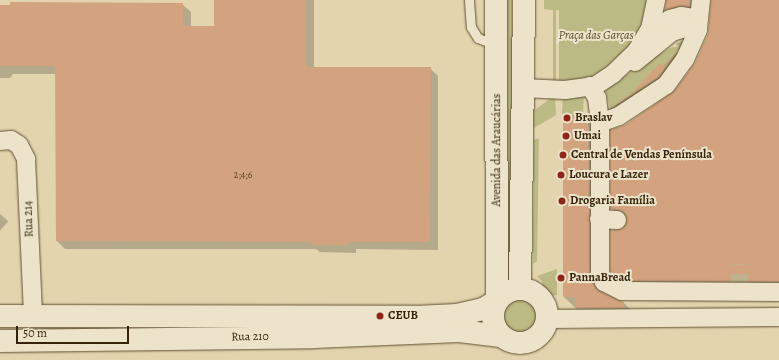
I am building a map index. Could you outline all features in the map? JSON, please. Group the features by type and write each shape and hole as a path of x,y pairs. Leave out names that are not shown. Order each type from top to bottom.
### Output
{"main road":[{"name":"Avenida das Araucárias","path":"496,0 497,301"},
{"name":"Avenida das Araucárias","path":"520,288 524,0"},
{"path":"520,288 537,295 547,310 545,328 532,350 519,344 504,345 492,319 497,301 503,294 520,288"},
{"name":"Rua 210","path":"0,316 416,317 457,315 483,309 497,301"},
{"name":"Rua 210","path":"0,341 314,336 459,331 504,345"}],"street":[{"path":"636,52 650,29 656,0"},
{"path":"600,123 619,116 666,85 685,59 697,30 701,0"},
{"path":"697,30 681,16 661,24 636,52 598,82 597,98 608,224 600,273 604,282 613,289 622,291 763,286"},
{"path":"523,88 565,90 598,82 613,81 661,40 668,45 685,38 697,30"},
{"name":"Rua 214","path":"0,140 11,140 19,145 26,159 33,316"},
{"path":"547,319 779,317"}],"lane":[{"path":"469,0 471,27 478,38 496,45"}],"green space":[{"path":"506,0 512,0 513,284 506,285"},
{"name":"Praça das Garças","path":"544,0 656,0 643,34 605,75 559,88 559,10 556,10 556,83 553,83 553,10 544,9"},
{"path":"684,45 664,80 611,113 605,88 670,48"},
{"path":"563,94 584,95 583,115 562,114"},
{"path":"555,95 556,115 534,128 532,112"},
{"path":"539,138 537,261 533,264 534,140"},
{"path":"557,269 557,295 545,297 542,281 537,276"},
{"path":"518,296 533,302 539,317 533,332 518,338 503,332 497,317 503,302"}],"building":[{"path":"214,0 306,0 306,67 431,67 430,242 348,242 349,245 311,245 311,242 56,241 55,66 0,66 0,5 10,5 10,2 183,3 183,26 214,26"},
{"path":"666,0 690,0 690,7 679,6 665,10"},
{"path":"711,0 779,0 779,282 625,281 610,271 610,230 622,229 627,220 622,211 610,209 610,130 625,125 674,91 695,63 708,34"},
{"path":"677,51 659,77 609,109 633,92 659,64 664,66"},
{"path":"588,113 590,273 599,291 624,302 624,308 575,308 575,297 563,297 563,116"}],"tunnel":[{"path":"739,292 740,264"}],"place":[{"name":"Braslav","path":"567,118"},
{"name":"Umai","path":"566,136"},
{"name":"Central de Vendas Península","path":"563,155"},
{"name":"Loucura e Lazer","path":"561,175"},
{"name":"Drogaria Família","path":"562,201"},
{"name":"PannaBread","path":"561,278"},
{"name":"CEUB","path":"380,316"}]}
